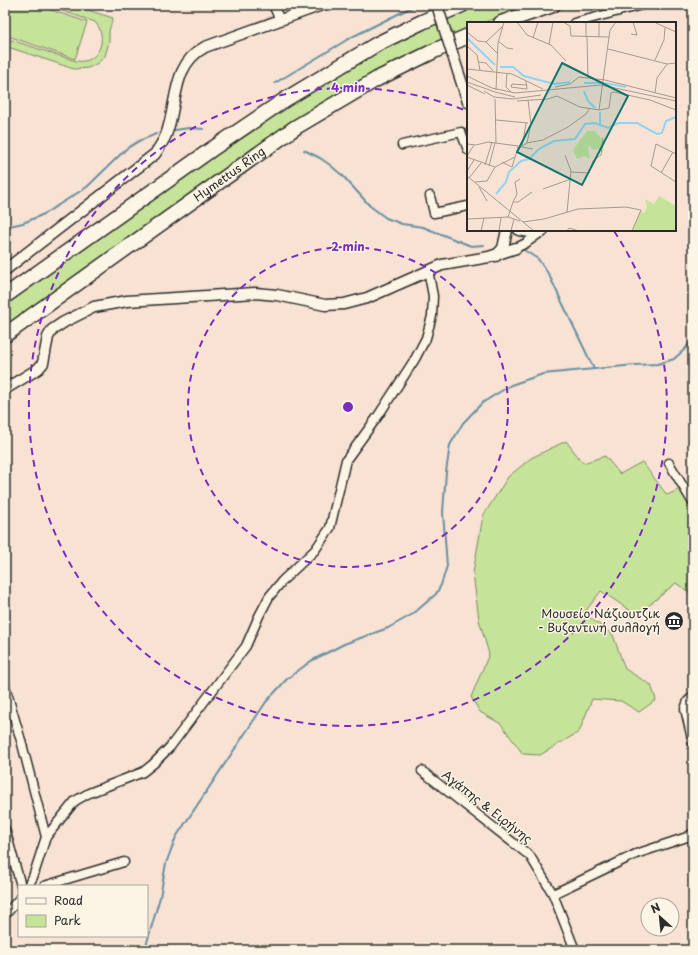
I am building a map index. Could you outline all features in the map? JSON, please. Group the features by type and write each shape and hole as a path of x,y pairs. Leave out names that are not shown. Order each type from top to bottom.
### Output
{"highway":[{"path":"5,296 286,98 377,44 422,22 462,5"},
{"path":"504,22 553,5"},
{"name":"Hymettus Ring","path":"5,335 296,127 377,79 467,36"}],"street":[{"path":"272,5 280,20"},
{"path":"5,270 155,154 166,136 176,89 182,72 191,56 205,47 322,5"},
{"path":"437,5 467,99"},
{"path":"578,22 642,5"},
{"path":"402,146 461,132 467,147"},
{"path":"430,196 434,213 467,206"},
{"path":"507,231 510,240 516,248"},
{"path":"496,256 503,248 507,231"},
{"path":"516,248 518,244 518,231"},
{"path":"524,231 544,231"},
{"path":"5,389 38,370 43,363 48,337 52,330 71,318 94,307 127,300 255,293 277,295 325,305 344,304 367,298 442,265 496,256 526,244 544,231"},
{"path":"29,885 33,877 46,837 75,801 82,796 143,772 170,747 246,646 269,597 282,581 316,550 330,528 346,460 378,416 415,359 426,338 432,316 433,296 428,270"},
{"path":"669,463 693,503"},
{"path":"5,686 22,744 46,837"},
{"path":"693,696 688,701 685,709 693,743"},
{"name":"Αγάπης & Ειρήνης","path":"422,771 530,856 553,894 574,950"},
{"path":"5,829 21,885"},
{"path":"553,894 636,854 687,837 693,833"},
{"path":"47,885 124,862"},
{"path":"5,915 18,900"}],"green space":[{"path":"5,5 36,5 87,22 75,59 5,35"},
{"path":"45,5 72,5 113,18 109,31 109,42 105,56 98,63 88,68 74,69 5,46 5,38 76,61 91,59 96,54 101,42 101,35 95,22"},
{"path":"476,5 530,5 485,22 467,22 467,29 430,46 278,132 5,327 5,304 229,142 380,48"},
{"path":"566,441 583,463 605,456 620,474 642,462 667,495 689,485 693,490 693,595 676,583 637,615 601,591 584,613 613,635 625,669 651,685 656,700 639,712 621,701 592,699 579,732 540,755 523,754 501,724 480,712 471,697 489,654 479,620 473,573 483,516 508,477 531,458"}],"waterway":[{"path":"275,83 350,38 416,5"},
{"path":"175,130 189,128 203,129"},
{"path":"5,227 23,223 44,214 87,187 126,149 139,141 156,134"},
{"path":"304,150 330,165 343,176 370,206 386,218 402,224 423,227 471,246 484,245"},
{"path":"524,250 538,259 549,275 594,369"},
{"path":"143,950 146,946 160,897 166,863 176,837 266,702 287,679 311,661 344,644 388,628 413,614 436,594 441,585 447,566 443,512 450,445 463,423 482,403 511,385 543,374 658,364 674,359 686,348 693,338"}],"place":[{"name":"Μουσείο Νάζιουτζικ - Βυζαντινή συλλογή","path":"674,621"}]}
